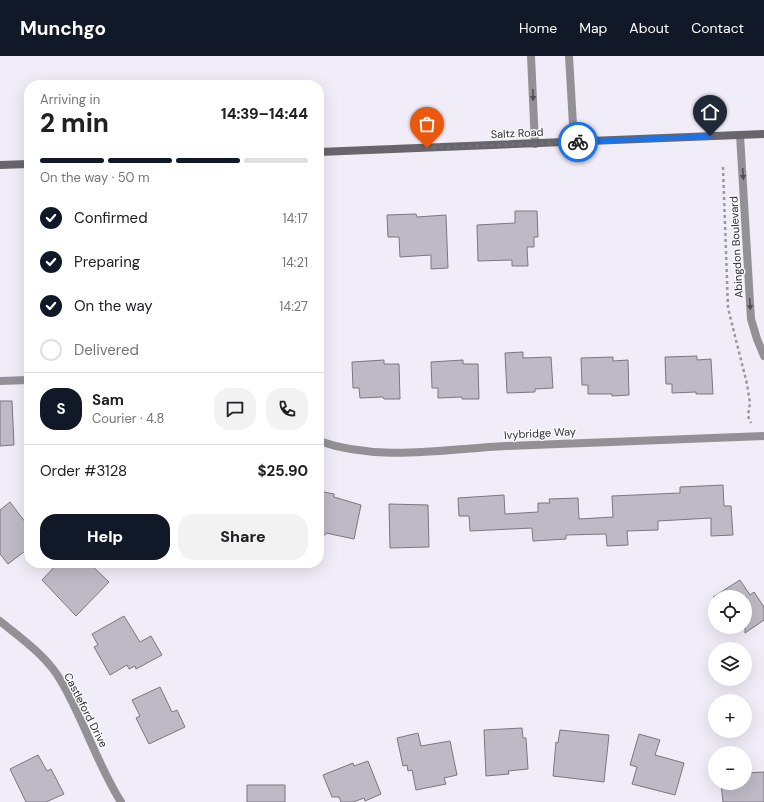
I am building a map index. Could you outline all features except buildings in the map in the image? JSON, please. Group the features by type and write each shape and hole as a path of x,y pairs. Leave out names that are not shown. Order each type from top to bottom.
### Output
{"street":[{"path":"531,56 535,144"},
{"path":"569,56 574,142"},
{"name":"Saltz Road","path":"324,152 764,134"},
{"name":"Abingdon Boulevard","path":"740,135 751,319 764,356"},
{"path":"0,165 24,164"},
{"path":"0,381 24,380"},
{"name":"Ivybridge Way","path":"324,443 336,447 390,453 504,446 764,436"},
{"name":"Castleford Drive","path":"0,622 36,650 61,680 109,782 121,802"}],"path":[{"path":"723,167 728,308 747,384 750,403 748,416 751,424"}],"way so far":[{"path":"427,148 578,142"}],"route":[{"path":"578,142 710,136"}]}
